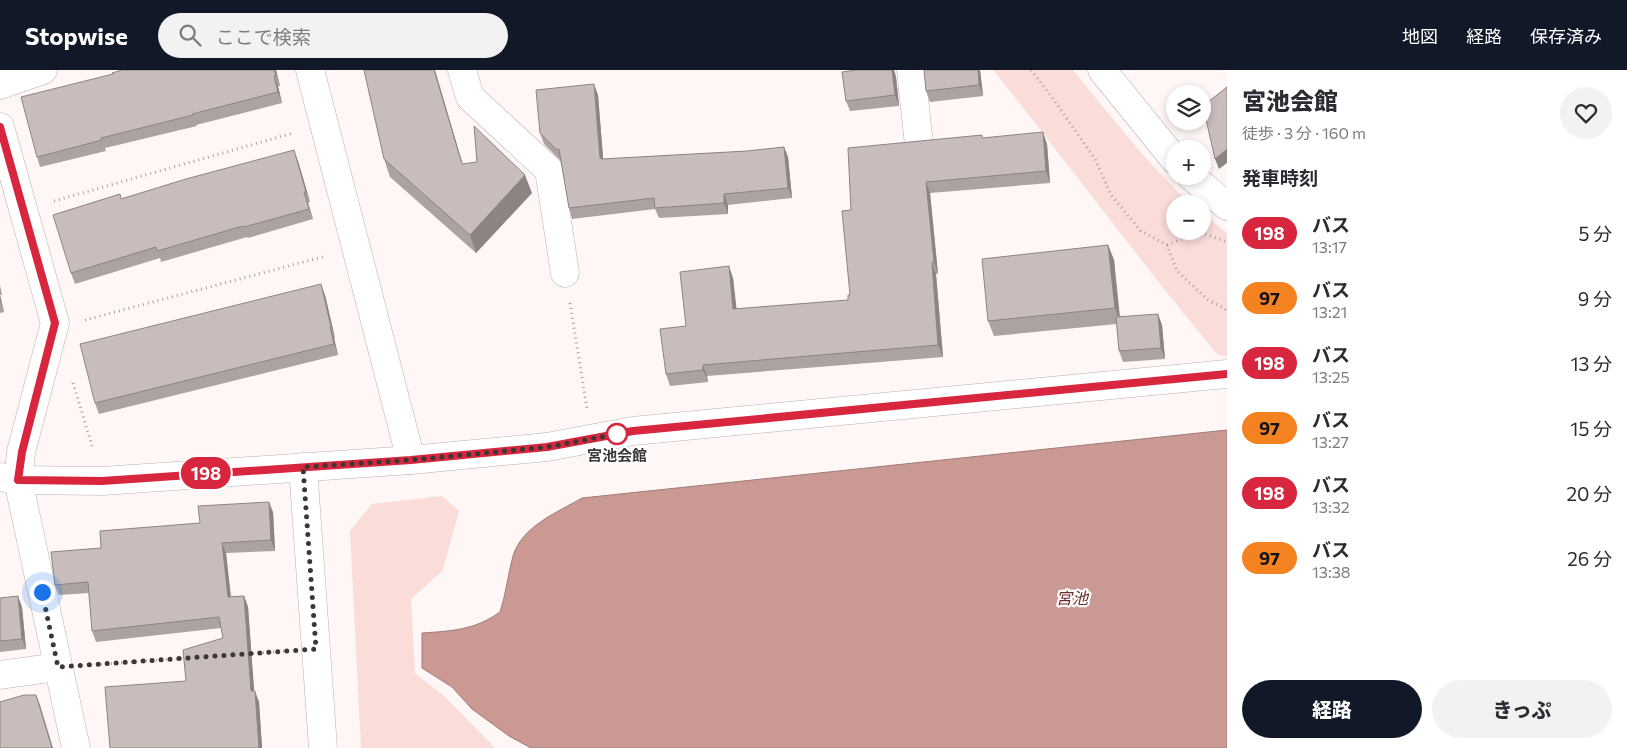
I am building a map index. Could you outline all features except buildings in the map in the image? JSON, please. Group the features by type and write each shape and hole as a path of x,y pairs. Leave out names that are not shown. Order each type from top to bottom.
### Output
{"street":[{"path":"0,85 43,70"},
{"path":"310,70 411,460"},
{"path":"462,70 470,97 549,170 565,272"},
{"path":"911,70 918,136"},
{"path":"1102,70 1166,149"},
{"path":"0,127 55,323 22,452 9,478 58,667 76,748"},
{"path":"1202,185 1227,206"},
{"path":"9,478 102,481 411,460 547,447 633,431 1227,374"},
{"path":"303,467 323,748"},
{"path":"0,675 58,667"}],"path":[{"path":"1031,70 1095,159 1112,195 1141,231 1167,245 1177,271 1208,300 1226,307 1227,312"},
{"path":"23,210 324,124"},
{"path":"1167,245 1204,234 1227,242"},
{"path":"55,323 72,323 356,249"},
{"path":"565,272 592,438"},
{"path":"72,379 102,481"},
{"path":"246,654 316,649"},
{"path":"58,667 197,657"}],"shaded area":[{"path":"993,70 1073,70 1115,122 1166,179 1166,185 1171,185 1181,195 1166,195 1166,240 1211,240 1211,220 1227,233 1227,356 1218,355 1189,320"},
{"path":"442,496 459,511 443,570 411,599 415,673 445,697 495,748 361,748 350,531 372,504"}],"water":[{"name":"宮池","path":"1227,430 1227,748 531,748 509,736 472,709 452,687 422,668 422,633 472,626 500,612 513,556 524,536 542,521 582,498"}],"bus line":[{"name":"198","path":"0,127 55,323 22,452 18,480 102,481 411,460 547,447 633,431 1227,374"}],"place":[{"name":"宮池会館","path":"617,434"}],"route":[{"path":"42,592 58,667 316,649 303,467 411,460 547,447 617,434"}]}
